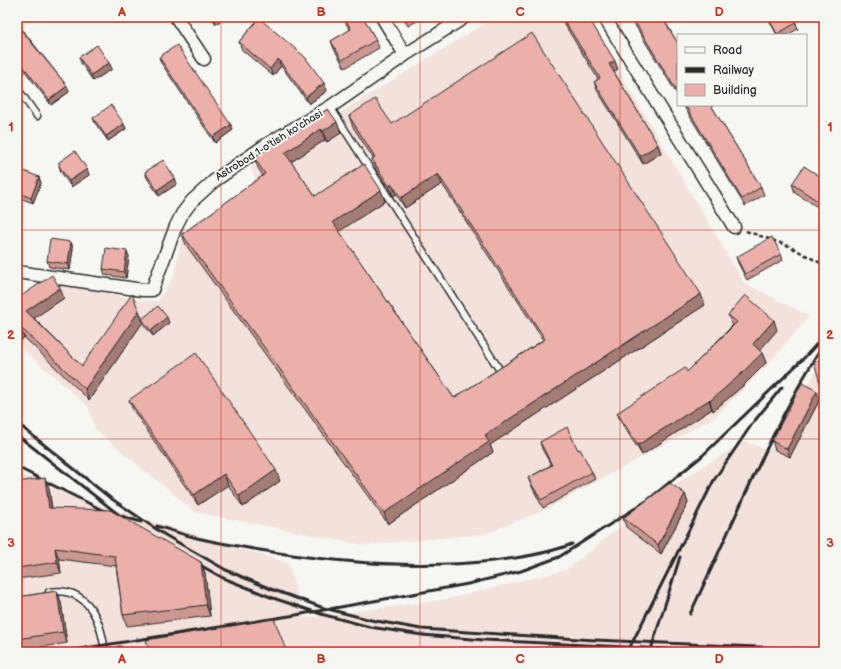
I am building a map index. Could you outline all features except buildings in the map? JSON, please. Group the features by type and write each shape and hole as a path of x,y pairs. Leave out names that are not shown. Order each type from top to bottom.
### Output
{"street":[{"path":"176,17 204,59"},
{"path":"382,17 405,55"},
{"name":"Astrobod 1-o'tish ko'chasi","path":"17,272 148,291 152,290 182,214 192,201 220,176 266,145 330,107 405,55 465,17"},
{"path":"604,17 734,227"}],"lane":[{"path":"17,88 37,116"},
{"path":"330,107 499,369"},
{"path":"46,593 60,590 83,599 97,618 105,652"}],"path":[{"path":"734,227 789,246 824,265"}],"shaded area":[{"path":"495,17 587,17 744,283 809,316 770,362 716,416 549,508 485,534 363,545 195,512 96,430 88,406 17,344 17,301 51,280 136,300 158,301 175,274 181,240 258,186 251,168"},
{"path":"824,368 824,652 17,652 17,474 36,479 96,504 288,563 304,618 443,600 566,570 671,487 744,441 769,451 816,371"}],"railway":[{"path":"60,652 296,615 468,584 521,571 559,557 648,500 702,456 804,358 824,336"},
{"path":"690,614 772,437 824,344"},
{"path":"630,647 714,480 752,424 782,387"},
{"path":"17,423 109,497 165,535 226,570 271,589 324,608 371,620 421,629 595,640 824,650"},
{"path":"17,435 123,518"},
{"path":"17,467 102,510 141,522"},
{"path":"157,526 197,538 289,555 376,563 435,564 493,561 543,553 572,544"},
{"path":"652,646 680,557"},
{"path":"193,561 223,578 273,598 321,614 370,627 422,635 484,640 727,652"},
{"path":"106,652 120,647"}]}
